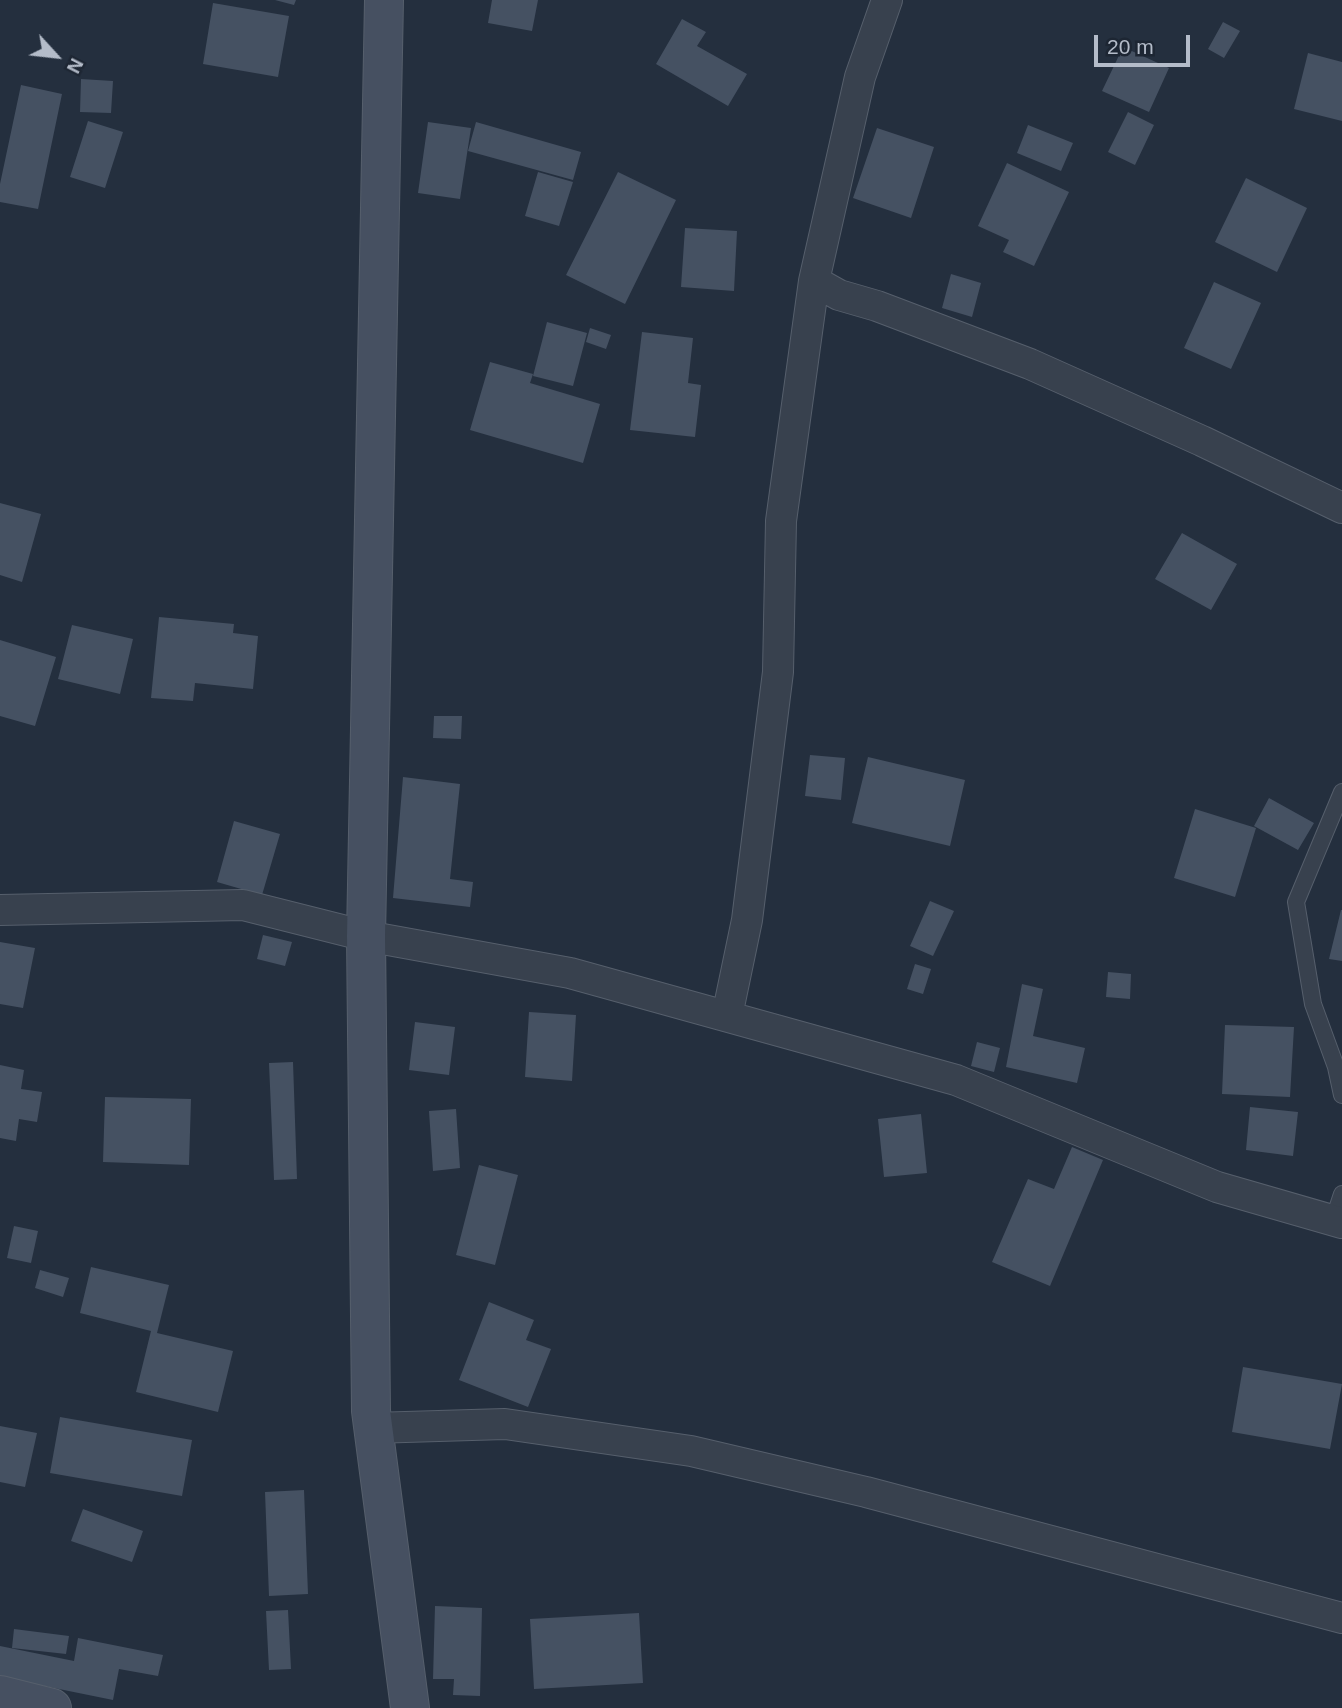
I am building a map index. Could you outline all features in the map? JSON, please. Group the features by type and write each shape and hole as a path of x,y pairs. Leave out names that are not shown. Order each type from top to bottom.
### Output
{"main road":[{"path":"384,0 366,936 372,1427 410,1708"},
{"path":"0,1695 52,1708"}],"street":[{"path":"727,1016 747,920 778,672 781,521 814,281 860,78 887,0"},
{"path":"814,281 839,295 877,306 1030,364 1202,441 1342,508"},
{"path":"0,911 243,905 366,936 570,973 956,1080 1217,1187 1339,1213"},
{"path":"372,1427 505,1423 691,1451 866,1492 1342,1618"}],"lane":[{"path":"1342,792 1296,902 1313,1004 1336,1067 1342,1095"}],"building":[{"path":"275,0 296,0 294,5"},
{"path":"492,0 538,0 532,31 488,23"},
{"path":"213,3 289,16 278,77 203,64"},
{"path":"682,19 706,32 697,46 747,74 728,106 656,64"},
{"path":"1223,22 1240,31 1224,58 1208,49"},
{"path":"1123,47 1169,68 1149,112 1102,91"},
{"path":"1308,53 1342,62 1342,121 1294,109"},
{"path":"81,79 113,81 111,113 80,112"},
{"path":"21,85 62,94 38,209 0,202 0,184"},
{"path":"1128,112 1154,125 1135,165 1108,152"},
{"path":"88,121 123,132 105,188 70,177"},
{"path":"428,122 471,128 460,199 418,193"},
{"path":"476,122 581,152 573,180 468,151"},
{"path":"1028,125 1073,143 1061,171 1017,153"},
{"path":"877,128 934,147 911,218 853,198"},
{"path":"1007,163 1069,192 1034,266 1003,252 1009,240 978,226"},
{"path":"538,172 573,182 559,226 525,216"},
{"path":"618,172 676,200 625,304 566,275"},
{"path":"1246,178 1307,208 1277,272 1215,242"},
{"path":"685,228 737,231 734,291 681,287"},
{"path":"951,274 981,283 972,317 942,308"},
{"path":"1214,282 1261,303 1231,369 1184,348"},
{"path":"547,322 587,333 573,386 533,376"},
{"path":"590,328 611,335 606,349 586,342"},
{"path":"642,332 693,338 688,383 701,385 695,437 630,430"},
{"path":"490,362 533,374 530,383 600,404 583,463 470,430"},
{"path":"0,503 41,514 22,582 0,575"},
{"path":"1182,533 1237,564 1211,610 1155,579"},
{"path":"159,617 234,624 233,633 258,636 253,689 195,683 193,701 151,698"},
{"path":"72,625 133,639 120,694 58,679"},
{"path":"0,640 56,657 35,726 0,716"},
{"path":"434,716 462,716 461,739 433,738"},
{"path":"810,755 845,758 841,800 805,796"},
{"path":"868,757 965,780 950,846 852,823"},
{"path":"403,777 460,784 450,879 473,882 470,907 393,898"},
{"path":"1269,798 1314,823 1298,850 1254,826"},
{"path":"1195,809 1256,828 1235,897 1174,878"},
{"path":"234,821 280,834 262,895 217,882"},
{"path":"930,901 954,911 933,956 910,946"},
{"path":"1342,910 1342,961 1329,959"},
{"path":"263,935 292,942 285,966 257,959"},
{"path":"0,942 35,948 23,1008 0,1004"},
{"path":"915,964 931,969 923,994 907,989"},
{"path":"1108,972 1131,974 1130,999 1106,997"},
{"path":"1022,984 1043,989 1033,1036 1085,1048 1077,1083 1006,1067"},
{"path":"529,1012 576,1015 572,1081 525,1077"},
{"path":"415,1022 455,1027 449,1075 409,1070"},
{"path":"1225,1025 1294,1027 1290,1097 1222,1094"},
{"path":"977,1042 1000,1048 994,1072 971,1066"},
{"path":"293,1062 297,1179 274,1180 269,1063"},
{"path":"0,1065 24,1070 21,1089 42,1092 37,1122 19,1119 16,1141 0,1138"},
{"path":"105,1097 191,1099 189,1165 103,1162"},
{"path":"1250,1107 1298,1112 1293,1156 1246,1150"},
{"path":"456,1109 460,1168 433,1171 429,1111"},
{"path":"921,1114 927,1173 884,1177 878,1119"},
{"path":"1072,1147 1103,1160 1050,1286 992,1262 1028,1179 1054,1189"},
{"path":"479,1165 518,1175 495,1265 456,1255"},
{"path":"14,1226 38,1231 31,1263 7,1258"},
{"path":"91,1267 169,1285 157,1333 233,1351 218,1412 136,1392 151,1331 80,1313"},
{"path":"40,1270 69,1278 63,1297 35,1288"},
{"path":"489,1302 534,1320 526,1340 551,1349 528,1407 459,1380"},
{"path":"1243,1367 1342,1384 1330,1449 1232,1432"},
{"path":"60,1417 192,1440 182,1496 50,1473"},
{"path":"0,1426 37,1433 25,1487 0,1482"},
{"path":"304,1490 308,1594 269,1596 265,1492"},
{"path":"83,1509 143,1531 132,1562 71,1541"},
{"path":"435,1606 482,1608 480,1696 453,1695 454,1679 433,1679"},
{"path":"288,1610 291,1669 269,1670 266,1611"},
{"path":"639,1613 643,1683 534,1689 530,1619"},
{"path":"14,1629 69,1636 66,1654 12,1648"},
{"path":"78,1638 163,1655 158,1676 119,1669 113,1700 0,1677 0,1646 74,1661"}]}
